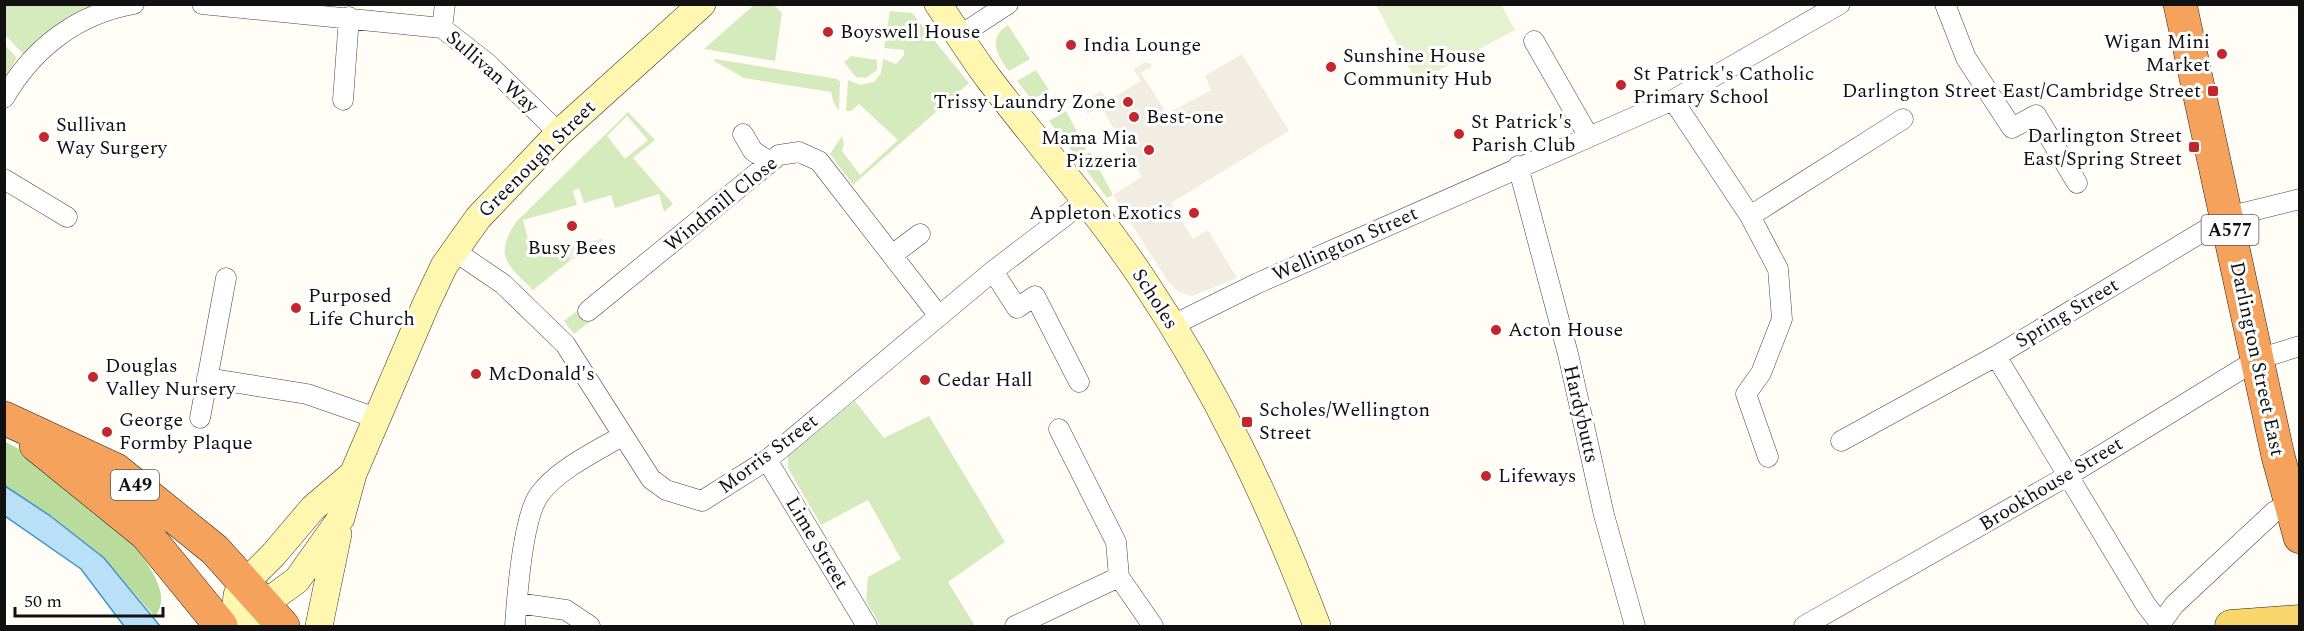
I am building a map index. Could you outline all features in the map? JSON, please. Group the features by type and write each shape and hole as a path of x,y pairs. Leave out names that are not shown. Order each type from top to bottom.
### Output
{"highway":[{"name":"Darlington Street East","path":"2180,4 2290,504 2300,537"},
{"name":"A49","path":"4,419 116,470 215,550 248,616"},
{"name":"A49","path":"4,419 248,616"}],"main road":[{"path":"2231,627 2300,621"}],"street":[{"path":"4,98 27,63 59,35 91,17 134,4"},
{"path":"442,28 445,4"},
{"name":"Greenough Street","path":"248,616 303,574 341,518 353,474 379,419 426,304 453,250 477,218 512,179 702,4"},
{"name":"Scholes","path":"938,4 990,80 1086,200 1173,325 1249,462 1287,549 1317,627"},
{"path":"959,36 1008,4"},
{"name":"Wellington Street","path":"1173,325 1518,166 1673,100 1840,4"},
{"path":"1945,4 1966,57 2012,128 2036,115 2077,183"},
{"name":"Sullivan Way","path":"203,5 349,17 442,28 487,63 560,134"},
{"path":"343,100 349,17"},
{"path":"1534,41 1589,137"},
{"path":"1673,100 1750,216 1778,269 1782,319 1761,373 1746,394 1768,457"},
{"path":"1750,216 1903,119"},
{"path":"743,134 753,151 770,162"},
{"name":"Windmill Close","path":"588,310 779,155 799,153 819,160 939,316"},
{"name":"Hardybutts","path":"1518,166 1568,354 1604,515 1635,627"},
{"path":"4,179 66,217"},
{"name":"Spring Street","path":"1840,441 1995,356 2227,217 2300,199"},
{"name":"Morris Street","path":"453,250 503,284 565,344 651,479 666,490 702,501 767,460 993,271 1086,200"},
{"path":"892,255 920,234"},
{"path":"993,271 1017,308 1035,296 1078,382"},
{"path":"200,418 226,278"},
{"name":"Brookhouse Street","path":"1804,627 2069,475 2258,359 2300,346"},
{"path":"1995,356 2160,625 2174,605 2275,511 2290,504"},
{"path":"207,378 307,394 379,419"},
{"path":"1059,429 1116,542 1119,577 1153,627"},
{"path":"515,627 526,539 539,495 576,464 622,436"},
{"name":"Lime Street","path":"767,460 867,627"},
{"name":"Greenough Street","path":"248,616 274,554 313,508 353,474"},
{"path":"319,627 341,518"},
{"path":"1015,627 1119,577"},
{"path":"517,603 566,610 590,627"}],"green space":[{"path":"755,4 774,5 782,13 775,61 704,49"},
{"path":"5,5 110,5 26,57 5,35"},
{"path":"1376,5 1501,5 1515,30 1417,82"},
{"path":"890,11 912,13 969,83 853,185 830,154 842,136 844,144 842,151 860,175 898,140 859,104 851,111 846,111 848,80 860,85 874,82 881,73 883,59 896,64 904,55 904,50 884,48"},
{"path":"1008,25 1030,59 1009,71 996,47 998,36"},
{"path":"5,45 17,58 5,77"},
{"path":"851,56 877,60 877,70 866,78 856,77 844,62"},
{"path":"715,59 837,79 840,82 839,110 834,104 831,92 744,78 714,61"},
{"path":"1036,70 1049,90 1032,100 1017,81"},
{"path":"1066,111 1086,149 1075,155 1049,121"},
{"path":"628,112 655,140 633,158 673,204 664,212 659,194 615,208 611,195 584,203 579,188 573,191 577,205 523,220 533,258 563,249 571,260 533,290 506,260 505,244 516,222","holes":["627,116 648,140 625,159 607,136"]},
{"path":"1090,152 1113,195 1107,198 1078,159"},
{"path":"582,307 592,320 574,334 564,321"},
{"path":"855,401 884,438 929,416 1005,542 948,582 975,626 881,626 866,601 868,577 901,559 868,500 821,525 788,468 788,456"},
{"path":"4,441 44,463 69,481 135,546 157,581 161,602 155,617 104,558 49,515 5,486"}],"shaded area":[{"path":"1242,54 1289,131 1171,203 1193,239 1208,230 1237,278 1192,296 1178,292 1167,280 1113,195 1142,177 1101,107 1087,114 1087,100 1100,91 1109,100 1141,81 1133,69 1145,62 1152,66 1141,73 1167,114 1211,90 1205,76"},
{"path":"603,238 600,250 571,260 563,249"}],"water":[{"path":"5,486 49,515 104,558 160,626 124,626 81,569 5,516"}],"place":[{"name":"Boyswell House","path":"828,32"},
{"name":"India Lounge","path":"1071,45"},
{"name":"Wigan Mini Market","path":"2222,54"},
{"name":"Sunshine House Community Hub","path":"1331,67"},
{"name":"St Patrick's Catholic Primary School","path":"1621,85"},
{"name":"Darlington Street East/Cambridge Street","path":"2213,91"},
{"name":"Trissy Laundry Zone","path":"1128,102"},
{"name":"Best-one","path":"1134,117"},
{"name":"St Patrick's Parish Club","path":"1459,134"},
{"name":"Sullivan Way Surgery","path":"44,137"},
{"name":"Darlington Street East/Spring Street","path":"2194,147"},
{"name":"Mama Mia Pizzeria","path":"1149,150"},
{"name":"Appleton Exotics","path":"1194,213"},
{"name":"Busy Bees","path":"572,226"},
{"name":"Purposed Life Church","path":"296,308"},
{"name":"Acton House","path":"1496,330"},
{"name":"McDonald's","path":"476,374"},
{"name":"Douglas Valley Nursery","path":"93,377"},
{"name":"Cedar Hall","path":"925,380"},
{"name":"Scholes/Wellington Street","path":"1247,422"},
{"name":"George Formby Plaque","path":"107,432"},
{"name":"Lifeways","path":"1486,476"}]}
